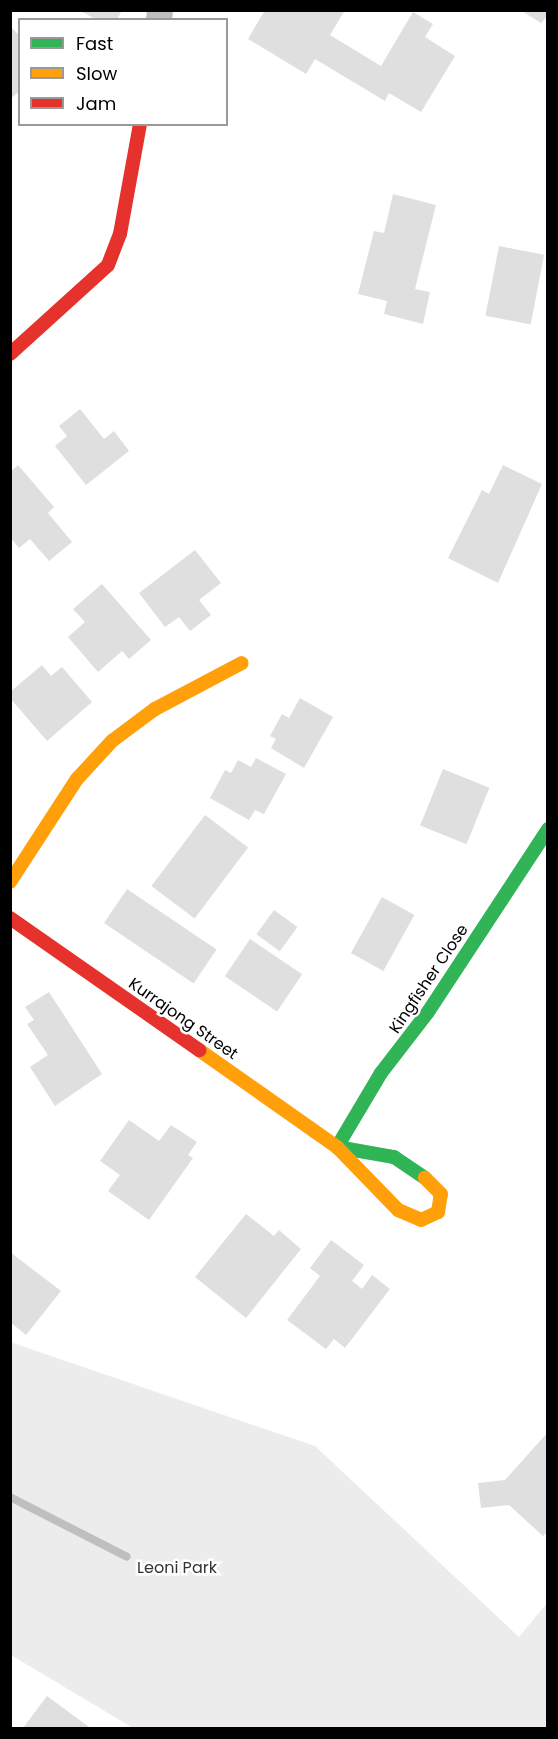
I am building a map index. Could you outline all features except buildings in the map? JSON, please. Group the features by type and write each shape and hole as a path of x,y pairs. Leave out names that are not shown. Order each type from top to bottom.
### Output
{"street":[{"path":"10,354 108,266 120,234 140,126"},
{"path":"10,882 77,779 112,741 155,709 242,663"},
{"name":"Kingfisher Close","path":"338,1147 381,1073 428,1012 548,829"},
{"name":"Kurrajong Street","path":"10,918 338,1147 404,1214 420,1220 438,1212 441,1194 415,1167 394,1157 338,1147"}],"green space":[{"name":"Leoni Park","path":"10,1342 315,1446 519,1637 547,1603 547,1728 133,1728 11,1655"}],"waterway":[{"path":"10,1497 127,1557"}],"traffic: fast":[{"path":"337,1147 381,1073 428,1012 548,829"},
{"path":"337,1147 394,1157 425,1178"}],"traffic: slow":[{"path":"10,882 77,779 112,741 155,709 242,663"},
{"path":"199,1050 337,1147 398,1210 421,1220 438,1212 441,1194 425,1178"}],"traffic: jam":[{"path":"10,354 108,265 120,234 140,126"},
{"path":"10,918 199,1050"}]}
